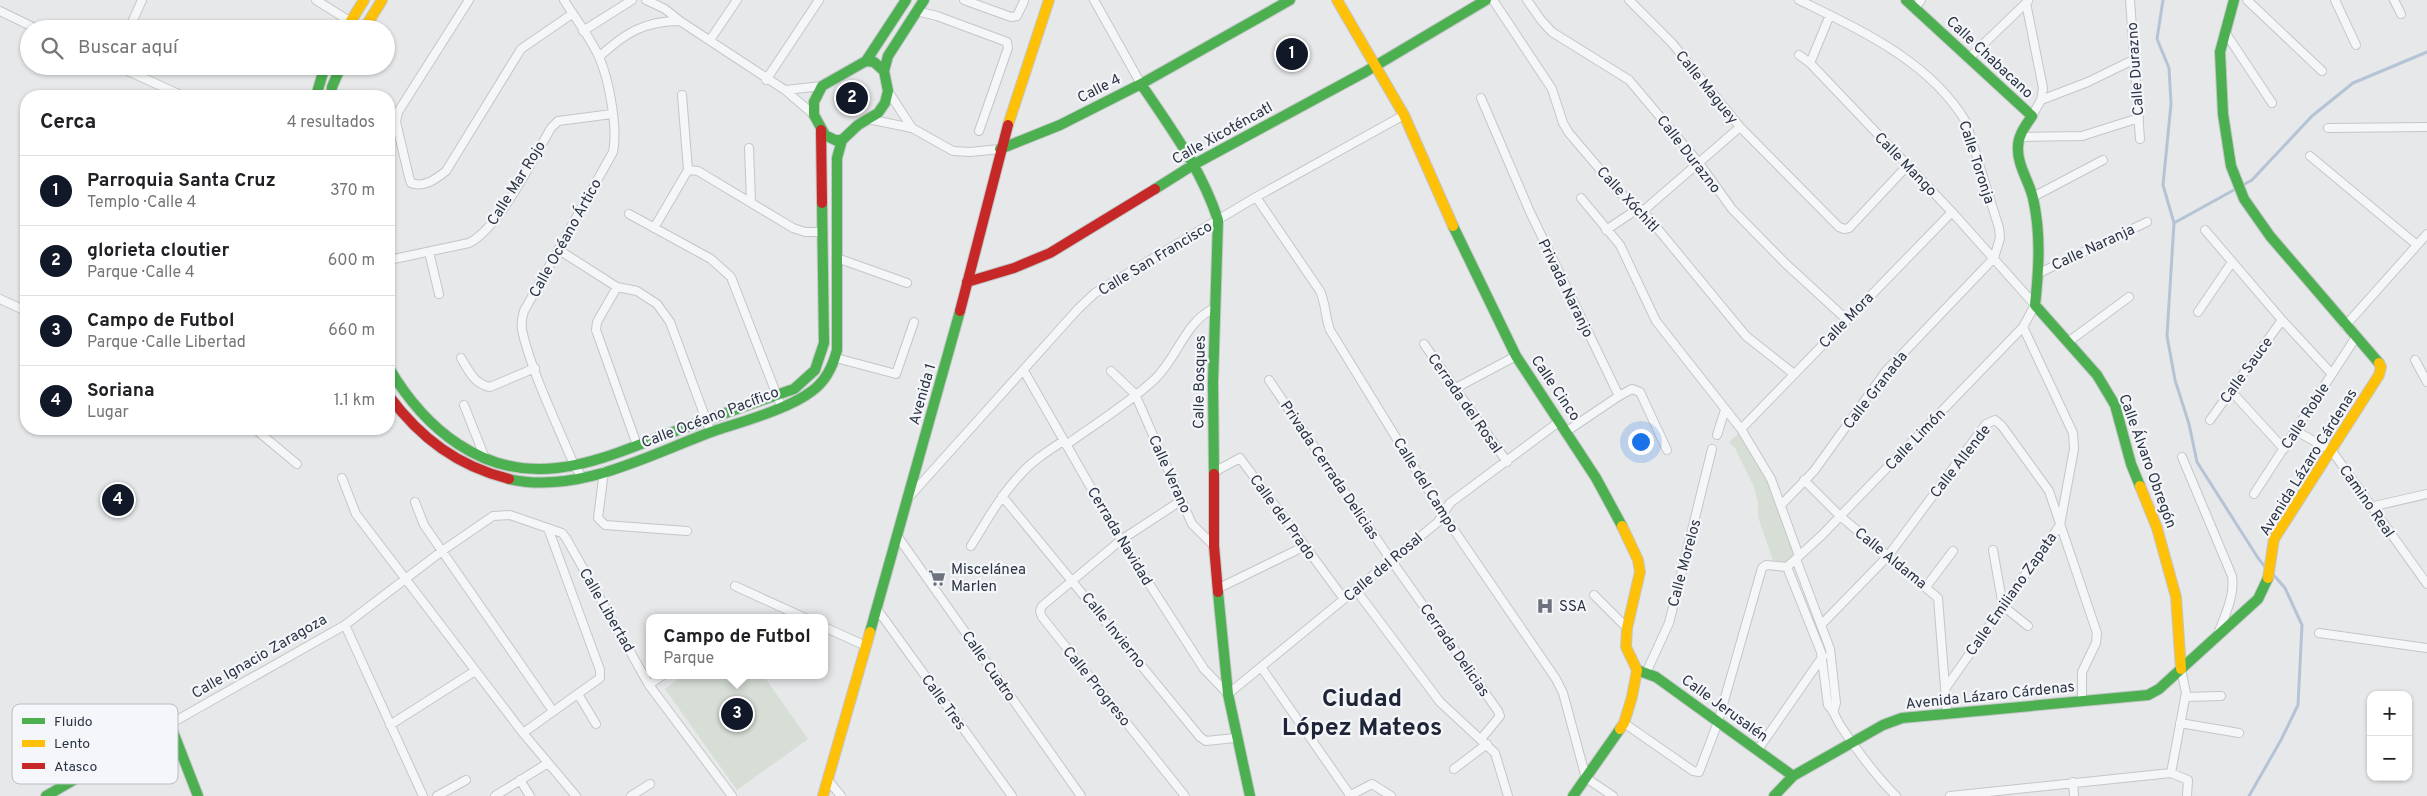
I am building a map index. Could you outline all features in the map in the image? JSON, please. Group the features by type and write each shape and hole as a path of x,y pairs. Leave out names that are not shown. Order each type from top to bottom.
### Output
{"street":[{"path":"133,20 142,0"},
{"path":"316,0 342,20"},
{"path":"351,20 364,0"},
{"path":"370,20 382,0"},
{"path":"469,0 398,112 396,122 409,177 411,182 417,185 434,181 446,171 521,49 572,14"},
{"name":"Calle Océano Ártico","path":"564,0 599,57 610,98 615,143 613,152 524,310 522,320 535,368 574,464 582,478"},
{"path":"583,31 632,0"},
{"path":"646,0 664,9 766,80 785,90 814,115"},
{"path":"663,0 663,21"},
{"path":"710,40 737,0"},
{"path":"766,80 819,0"},
{"path":"785,90 822,86 844,76 866,61 906,0"},
{"path":"822,86 814,102 814,115 820,130 830,138 842,140 858,125 878,113 884,103 888,91 884,70 888,56 924,0"},
{"path":"964,0 1011,17 1017,16 1024,1"},
{"name":"Avenida 1","path":"823,796 947,362 1000,149 1049,0"},
{"name":"Calle Bosques","path":"1094,0 1141,84 1193,166 1215,207 1218,220 1215,308 1214,546 1228,694 1250,796"},
{"name":"Calle 4","path":"868,119 912,128 953,151 970,152 1000,149 1060,125 1141,84 1290,0"},
{"name":"Calle Cinco","path":"1337,0 1404,115 1456,232 1516,356 1567,431 1596,478 1631,543 1638,560 1640,572 1627,628 1626,647 1629,658 1641,672"},
{"name":"Calle Xicoténcatl","path":"967,282 1014,268 1050,252 1193,166 1374,66 1486,0"},
{"name":"Calle Xóchitl","path":"1493,0 1552,89 1563,123 1569,133 1620,193 1643,212 1746,336 1794,374"},
{"name":"Calle Durazno","path":"1527,0 1552,32 1629,80 1698,163 1732,209 1786,264 1846,318"},
{"name":"Calle Maguey","path":"1629,0 1672,43 1740,127 1844,230 1858,220 1907,166"},
{"name":"Calle Toronja","path":"1799,0 1870,35 1908,59 1958,109 1966,122 1999,228 2000,238 1994,258"},
{"name":"Calle Chabacano","path":"1906,0 1918,4 1969,58 2032,116"},
{"name":"Calle Durazno","path":"2130,0 2140,138"},
{"name":"Avenida Lázaro Cárdenas","path":"1774,796 1793,776 1893,721 1947,713 2148,695 2159,689 2258,599 2268,578 2274,539 2332,451 2379,375 2381,367 2377,358 2346,326 2270,236 2244,198 2230,166 2223,114 2220,52 2234,0"},
{"path":"2247,0 2322,71"},
{"path":"2335,0 2356,45"},
{"path":"2394,0 2401,14"},
{"path":"1969,58 2028,2"},
{"path":"2028,2 2044,88 2041,100 2019,136 2018,150 2033,197 2038,225 2039,273 2035,305"},
{"path":"0,11 20,21"},
{"path":"917,11 937,16 1007,42 1008,48 978,130"},
{"path":"1810,63 1830,15"},
{"path":"599,57 632,30 663,21 680,21"},
{"path":"2225,32 2272,103"},
{"name":"Calle Mango","path":"1799,55 1810,63 1952,212 2035,305"},
{"path":"2041,100 2088,82 2135,59"},
{"path":"866,61 874,62 884,70"},
{"path":"137,75 170,90"},
{"path":"317,90 322,75"},
{"path":"332,90 337,75"},
{"name":"Calle 4","path":"888,91 912,128"},
{"path":"654,228 688,170 682,95"},
{"name":"Privada Naranjo","path":"1481,98 1530,212 1619,396"},
{"name":"Calle Mar Rojo","path":"395,259 469,243 486,232 494,223 551,128 558,121 612,114"},
{"name":"Calle San Francisco","path":"908,497 1024,371 1078,309 1095,293 1256,197 1404,115"},
{"path":"2019,136 2082,136 2139,118"},
{"path":"1643,212 1740,127"},
{"path":"2328,128 2427,127"},
{"name":"Calle Océano Pacífico","path":"395,378 409,401 424,419 462,448 484,458 527,467 555,468 637,445 794,389 815,372 822,357 820,130"},
{"name":"Calle Océano Pacífico","path":"395,404 410,424 450,457 493,476 540,483 582,478 604,471 711,433 810,394 821,385 836,358 837,158 842,140"},
{"path":"749,148 750,201"},
{"path":"2310,156 2417,245"},
{"path":"2033,197 2104,160"},
{"path":"688,170 698,171 793,228 805,232 821,232"},
{"name":"Calle del Campo","path":"1256,197 1320,291 1325,302 1326,320 1330,330 1443,514 1559,686 1586,778"},
{"path":"1581,198 1624,252 1656,320 1741,429 1771,479 1782,504 1798,558 1831,654 1836,703 1834,710 1838,724 1896,796"},
{"name":"Calle Mora","path":"1741,429 1846,318 1952,212"},
{"path":"629,214 711,259 731,277 781,406"},
{"path":"1606,230 1630,214"},
{"name":"Calle Naranja","path":"2039,273 2147,222"},
{"name":"Calle Sauce","path":"2205,230 2282,320 2332,374"},
{"path":"2346,326 2427,234"},
{"path":"559,250 617,287 637,291 657,304 664,312 670,322 711,433"},
{"path":"429,252 439,294"},
{"path":"837,258 907,283"},
{"name":"Calle Granada","path":"1782,504 1814,471 1886,370 1994,258"},
{"path":"2198,312 2232,262"},
{"path":"822,270 837,270"},
{"path":"617,287 597,322 596,330 637,445"},
{"path":"2068,342 2129,297"},
{"path":"0,299 20,307"},
{"name":"Calle Limón","path":"1787,567 1840,516 2023,327 2035,305"},
{"name":"Calle Álvaro Obregón","path":"2035,305 2097,375 2115,405 2131,464 2157,528 2176,597 2185,697 2171,773"},
{"path":"971,546 1002,496 1035,460 1064,443 1156,379 1174,355 1196,319 1215,308"},
{"name":"Calle Sauce","path":"2210,420 2282,320"},
{"path":"836,358 896,374 914,322"},
{"name":"Calle Emiliano Zapata","path":"1945,689 2060,525 2074,449 2073,432 2023,327"},
{"name":"Calle Roble","path":"2254,494 2356,337"},
{"name":"Cerrada del Rosal","path":"1424,344 1507,462"},
{"path":"1454,389 1516,356"},
{"path":"461,358 476,381 483,386 490,387 535,368"},
{"path":"2415,360 2427,382"},
{"name":"Cerrada Navidad","path":"1024,371 1121,540 1204,669 1228,694"},
{"path":"1111,371 1135,394"},
{"name":"Privada Cerrada Delicias","path":"1269,380 1390,560"},
{"path":"1567,431 1632,389 1640,392 1667,450"},
{"path":"2231,391 2284,449"},
{"name":"Calle Verano","path":"1135,394 1192,524 1214,546"},
{"path":"464,405 484,458"},
{"path":"1717,435 1725,410"},
{"name":"Calle Allende","path":"1821,625 1888,556 1986,424 1994,420 2002,426 2044,482 2097,633 2096,643 2082,672 2082,701"},
{"name":"Calle del Rosal","path":"1228,694 1438,522 1450,503 1560,421"},
{"name":"Camino Real","path":"2296,431 2332,451 2370,507 2427,584"},
{"path":"263,435 297,464"},
{"name":"Calle Morelos","path":"1641,672 1668,623 1712,449"},
{"path":"2182,457 2232,576 2232,596 2218,634"},
{"name":"Calle del Prado","path":"1214,472 1240,458 1344,600"},
{"path":"604,471 598,518 605,525 687,531"},
{"path":"342,478 356,514 523,733 576,796"},
{"name":"Calle Aldama","path":"1804,480 1840,516 1938,598 1947,713"},
{"path":"2370,507 2427,494"},
{"name":"Calle Invierno","path":"1002,496 1073,579 1200,737 1206,741 1214,742 1236,738"},
{"name":"Calle Progreso","path":"1182,500 1121,540 1042,606 1040,611 1042,617 1185,796"},
{"path":"415,502 424,525 554,711"},
{"name":"Calle Ignacio Zaragoza","path":"178,719 345,624 404,578 493,516 510,514 548,528"},
{"path":"523,733 600,678 600,670 548,528"},
{"name":"Calle Libertad","path":"548,528 562,534 566,538 646,679"},
{"name":"Calle Cuatro","path":"898,537 1081,796"},
{"path":"1217,589 1305,546"},
{"path":"1926,587 1953,550"},
{"path":"1993,550 2003,606 2028,626"},
{"name":"Cerrada Delicias","path":"1390,560 1500,716 1484,742 1454,769"},
{"path":"1624,723 1693,771 1699,772 1718,722 1762,568 1766,565 1787,567 1822,657 1828,705 1834,710"},
{"path":"735,586 796,614"},
{"path":"1356,590 1440,702 1494,753 1508,796"},
{"path":"1594,595 1627,628"},
{"name":"Calle Tres","path":"877,609 1012,796"},
{"path":"345,624 423,796"},
{"path":"828,629 866,646"},
{"path":"2319,633 2427,648"},
{"path":"1757,751 1822,657 1831,654"},
{"path":"1261,667 1350,796 1372,784 1391,796"},
{"path":"390,725 475,671"},
{"path":"1573,796 1624,723 1641,672"},
{"name":"Calle Jerusalén","path":"1641,672 1656,677 1793,776"},
{"name":"Calle Libertad","path":"646,679 732,796"},
{"path":"649,684 657,679"},
{"path":"578,694 596,724"},
{"path":"2185,697 2221,696"},
{"path":"2180,723 2239,733"},
{"path":"178,745 198,796"},
{"path":"495,796 548,763"},
{"path":"1950,796 2171,773 2188,780 2188,796"},
{"path":"1586,778 1613,796"},
{"path":"437,796 466,780"},
{"path":"520,780 530,796"},
{"path":"828,780 841,796"},
{"path":"2074,782 2074,796"},
{"name":"Calle Ignacio Zaragoza","path":"46,796 67,784"},
{"path":"631,796 650,784"}],"shaded area":[{"path":"1740,432 1770,480 1798,557 1775,566 1758,517 1758,502 1754,487 1735,448 1729,442"},
{"path":"679,679 766,679 808,739 737,790 665,689"}],"waterway":[{"path":"2163,0 2157,39 2169,68 2171,104 2163,185 2174,223 2167,336 2175,380 2189,424 2197,462 2266,568"},
{"path":"2174,223 2252,180 2312,116 2353,83 2427,52"},
{"path":"2249,796 2281,740 2298,705 2302,625 2285,588 2271,572"}],"traffic: fast":[{"path":"866,61 906,0"},
{"path":"884,71 874,62 866,61 822,86 814,102 814,115 825,135 835,140 842,140 858,125 878,113 885,103 888,91 884,71 888,56 924,0"},
{"path":"1000,149 1060,125 1141,84 1290,0"},
{"path":"1155,189 1193,165 1365,72 1486,0"},
{"path":"1906,0 2032,116 2021,134 2018,143 2018,154 2036,211 2038,265 2035,305 2097,375 2115,405 2131,464 2140,486"},
{"path":"2234,0 2220,52 2223,114 2231,166 2244,199 2270,236 2379,363"},
{"path":"318,90 322,75"},
{"path":"332,90 337,75"},
{"path":"1141,84 1194,166 1218,220 1213,383 1214,474"},
{"path":"509,479 535,482 562,481 614,470 714,431 791,404 821,383 828,373 837,350 837,158 842,140"},
{"path":"395,377 420,411 438,429 458,444 480,456 504,465 530,469 557,468 597,460 794,389 815,370 824,343 822,203"},
{"path":"1453,226 1516,356 1596,478 1622,526"},
{"path":"870,632 960,311"},
{"path":"1774,796 1793,776 1883,725 1902,718 2148,695 2159,689 2258,599 2268,578"},
{"path":"1218,592 1228,694 1250,796"},
{"path":"1637,670 1656,677 1793,776"},
{"path":"1573,796 1620,729"},
{"path":"178,745 198,796"},
{"path":"46,796 67,784"}],"traffic: slow":[{"path":"352,20 364,0"},
{"path":"370,20 382,0"},
{"path":"1008,125 1049,0"},
{"path":"1337,0 1404,115 1453,226"},
{"path":"2268,578 2274,539 2379,375 2381,367 2379,363"},
{"path":"2140,486 2157,528 2176,597 2181,669"},
{"path":"1620,729 1624,723 1632,697 1637,670 1626,647 1627,628 1640,572 1638,560 1622,526"},
{"path":"823,796 870,632"}],"traffic: jam":[{"path":"960,311 1008,125"},
{"path":"821,130 822,203"},
{"path":"967,282 1014,268 1050,253 1155,189"},
{"path":"395,404 414,425 442,449 473,467 509,479"},
{"path":"1214,474 1214,546 1218,592"}],"place":[{"name":"Parroquia Santa Cruz","path":"1292,54"},
{"name":"glorieta cloutier","path":"852,98"},
{"name":"Soriana","path":"118,500"},
{"name":"Miscelánea Marlen","path":"937,578"},
{"name":"SSA","path":"1545,606"},
{"name":"Campo de Futbol","path":"737,714"}],"district":[{"name":"Ciudad López Mateos","path":"1362,712"}]}
